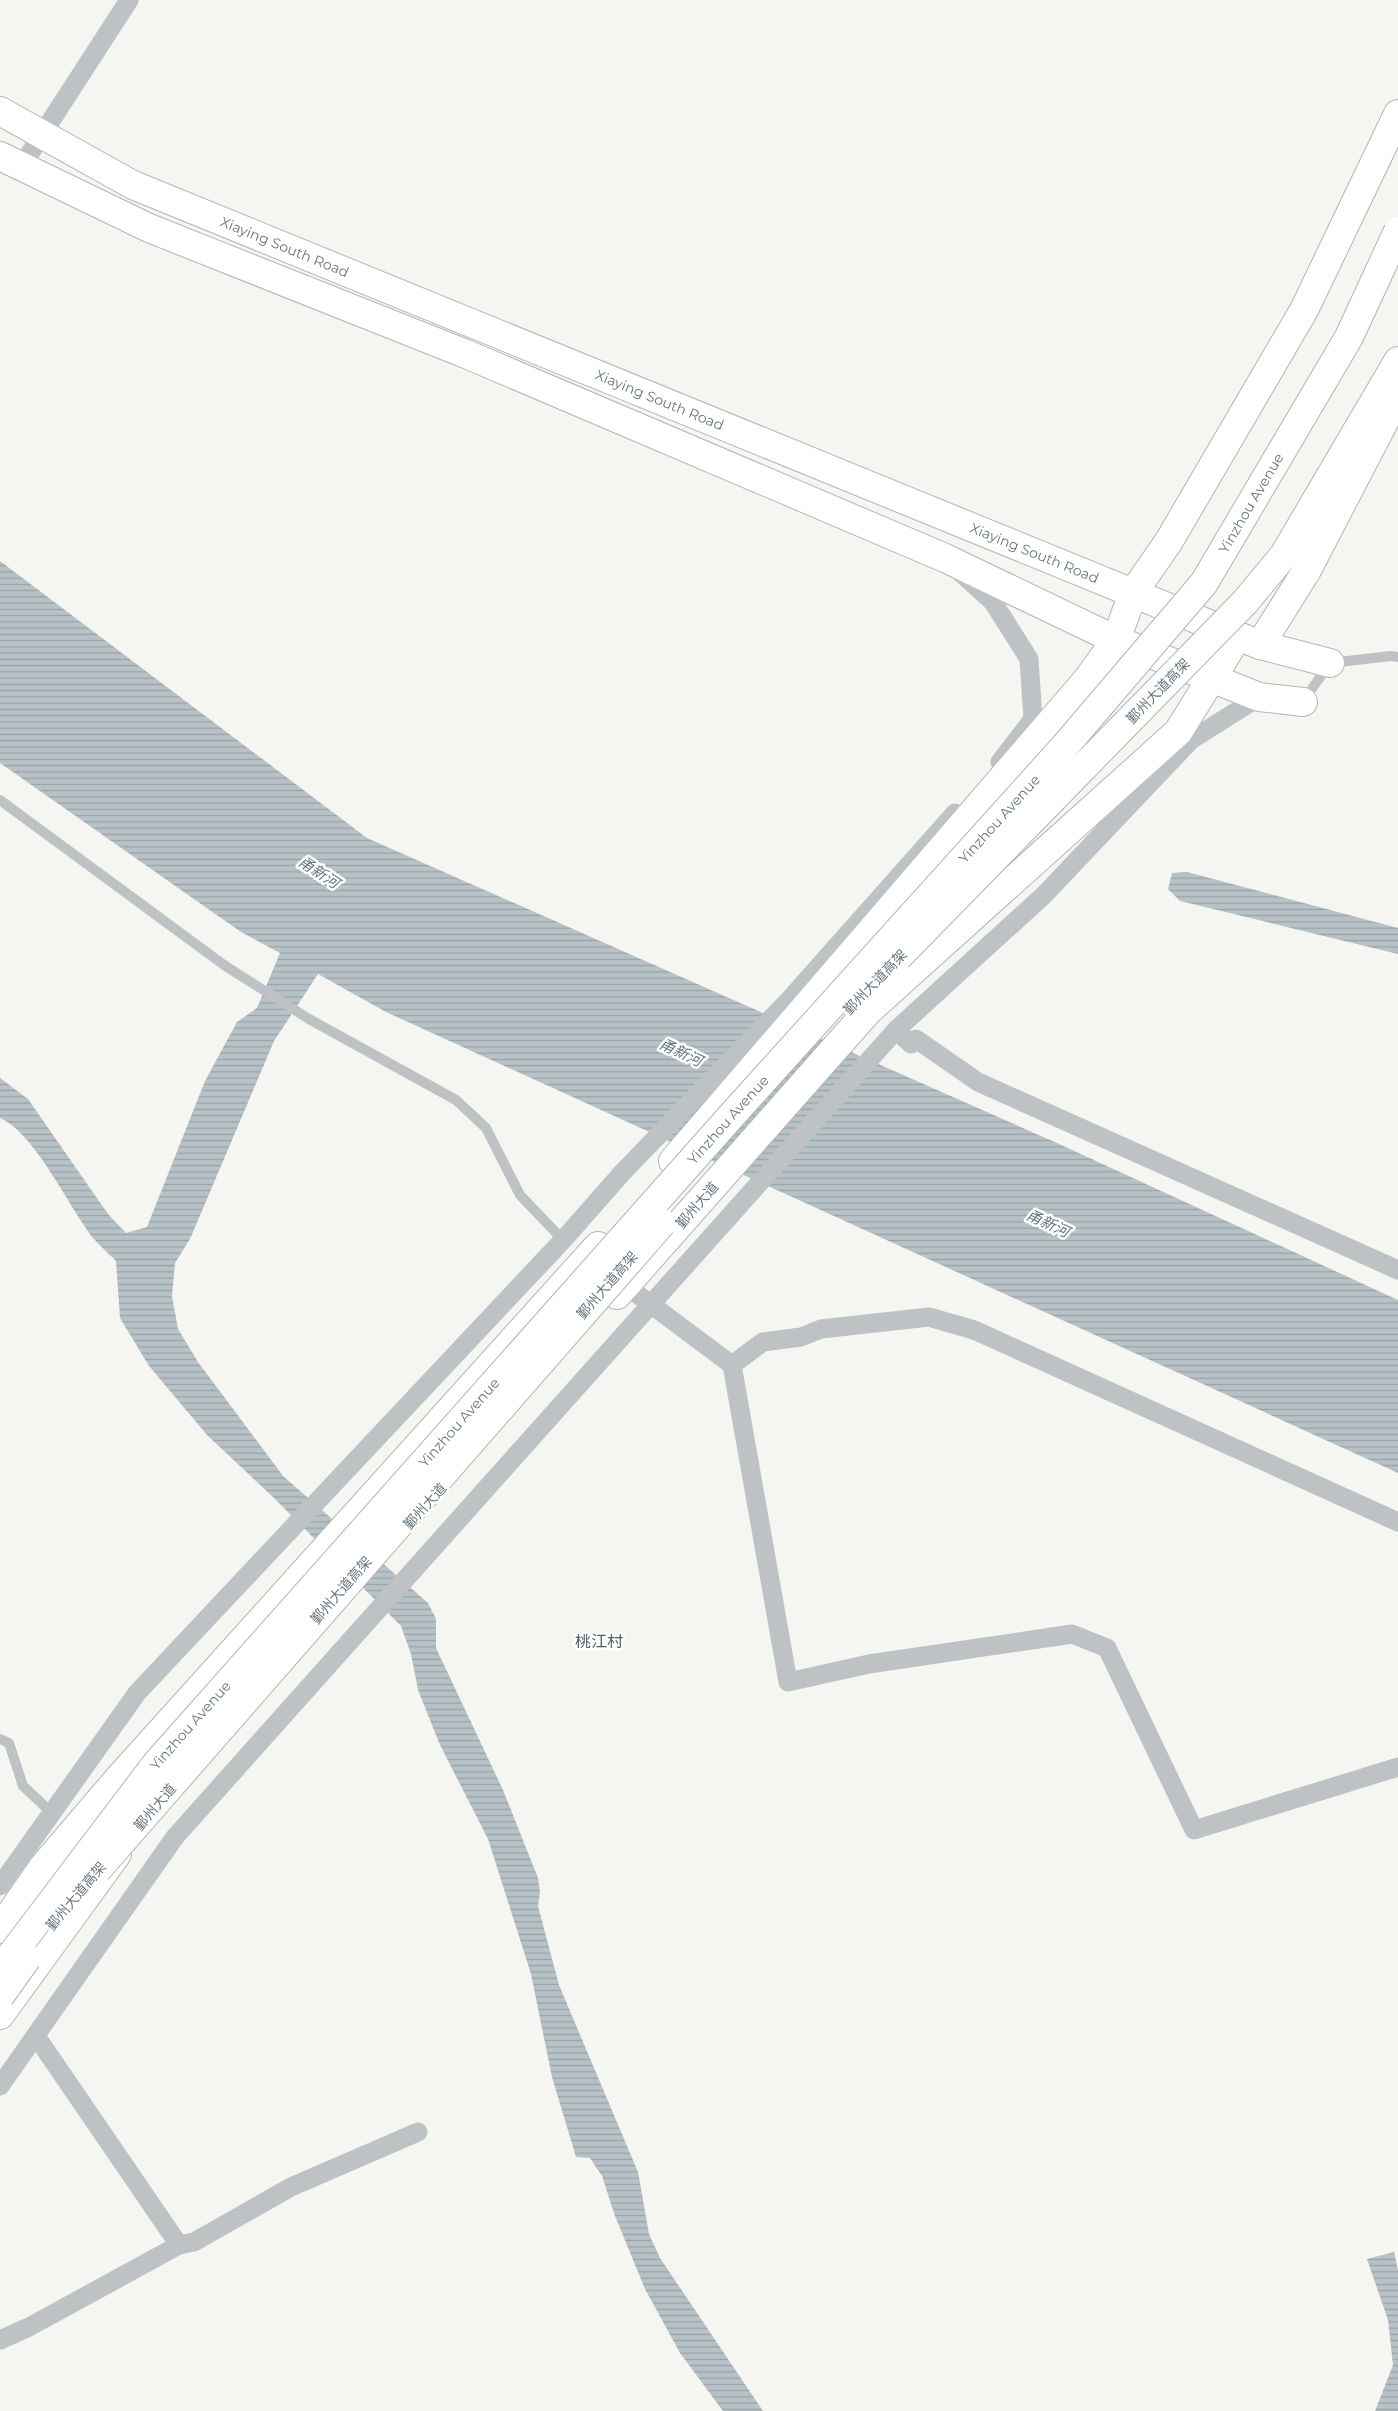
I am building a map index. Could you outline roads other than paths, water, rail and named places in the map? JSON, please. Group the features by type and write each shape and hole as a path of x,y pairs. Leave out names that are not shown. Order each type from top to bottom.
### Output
{"main road":[{"name":"Xiaying South Road","path":"0,111 133,185 1249,641 1330,663"},
{"name":"Yinzhou Avenue","path":"0,1929 43,1867 119,1778 646,1192 801,1001 1087,680 1116,640 1133,593 1169,540 1304,310 1398,114"},
{"path":"11,162 149,228 466,354 945,558 1116,640 1259,697 1303,702"},
{"name":"Yinzhou Avenue","path":"0,1970 156,1764 726,1121 1065,746 1204,583 1349,336 1398,231"},
{"name":"鄞州大道高架","path":"0,1996 60,1912 855,1001 1245,602 1284,555 1398,361"},
{"path":"1211,678 1249,641 1307,570 1398,395"},
{"name":"鄞州大道","path":"0,2015 84,1896 156,1803 683,1222 868,1011 1178,732 1211,678"}],"street":[{"path":"11,162 42,134 129,0"},
{"name":"Yinzhou Avenue","path":"0,1886 138,1693 564,1240 622,1173 801,1001 1002,760 1033,719 1029,659 993,602 945,558"},
{"path":"0,2086 175,1838 896,1030 1044,895 1191,740 1259,697"},
{"path":"896,1030 911,1044 916,1039 978,1082 1398,1270"},
{"path":"625,1285 732,1365 788,1682 869,1664 1072,1634 1107,1648 1194,1830 1398,1767"},
{"path":"732,1365 763,1342 801,1337 821,1329 929,1317 974,1330 1398,1522"},
{"path":"36,2036 179,2245"},
{"path":"0,2340 28,2327 179,2245 194,2242 291,2187 418,2132"}],"lane":[{"path":"1303,702 1330,663 1398,657"},
{"path":"0,800 224,965 309,1019 456,1100 486,1128 520,1195 564,1240"},
{"path":"0,1739 9,1743 24,1786 52,1813"}],"water":[{"name":"甬新河","path":"0,561 367,838 1057,1143 1398,1300 1398,1473 386,1012 318,974 274,1041 190,1239 175,1263 172,1296 178,1329 198,1362 283,1476 428,1603 436,1619 436,1648 503,1790 538,1878 540,1892 538,1906 559,1985 638,2172 649,2234 660,2258 763,2411 723,2411 680,2353 645,2289 615,2216 602,2176 590,2158 576,2157 552,2077 531,1974 488,1839 440,1745 418,1690 411,1654 401,1626 273,1497 207,1435 149,1366 120,1318 116,1261 84,1226 39,1155 26,1139 0,1118 0,1078 28,1099 108,1214 126,1233 147,1227 205,1081 237,1022 257,1008 280,953 241,932 0,763"},
{"path":"1187,872 1398,928 1398,954 1180,901 1168,889 1172,873"},
{"path":"1394,2252 1398,2270 1398,2411 1375,2411 1393,2365 1388,2320 1367,2259"}],"district":[{"name":"桃江村","path":"599,1641"}]}
